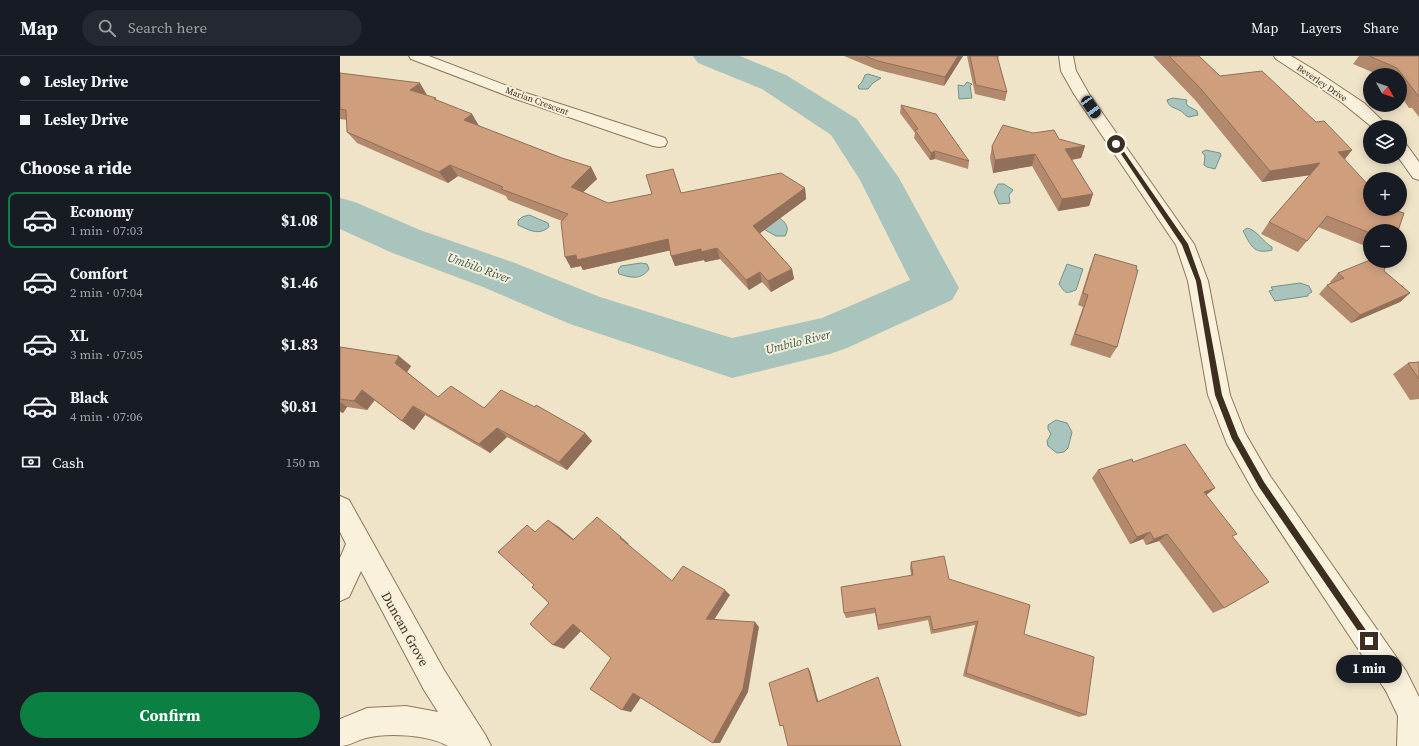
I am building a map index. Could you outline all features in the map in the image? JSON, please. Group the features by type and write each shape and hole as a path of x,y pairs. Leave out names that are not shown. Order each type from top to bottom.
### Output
{"street":[{"name":"Marian Crescent","path":"416,56 518,94 659,142"},
{"path":"1066,56 1069,71 1082,94 1185,244 1198,281 1219,395 1235,437 1262,484 1396,681 1413,715 1412,746"},
{"name":"Beverley Drive","path":"1281,56 1330,87 1373,120"},
{"path":"1407,158 1419,174"},
{"name":"Duncan Grove","path":"340,508 434,680 475,745"},
{"path":"340,588 359,545"},
{"path":"340,734 367,723 406,720 447,729 475,745"}],"water":[{"path":"868,74 881,78 873,83 868,89 859,89 858,86 862,82 865,75"},
{"path":"967,82 972,84 970,86 972,98 959,99 958,85 964,86"},
{"path":"1173,98 1187,100 1186,103 1188,106 1197,111 1198,115 1189,117 1170,106 1167,100"},
{"path":"1206,150 1220,153 1221,155 1215,169 1204,165 1205,156 1202,152"},
{"path":"998,184 1004,184 1013,190 1009,195 1010,203 999,204 994,192"},
{"path":"529,215 548,223 549,227 545,230 537,232 518,225 518,221 522,217"},
{"path":"779,218 784,221 787,228 785,236 776,236 760,227"},
{"path":"1247,228 1251,229 1272,247 1272,250 1261,251 1253,248 1243,231"},
{"path":"641,263 647,264 649,269 643,275 632,277 619,274 618,270 621,266"},
{"path":"1067,264 1083,269 1076,290 1066,292 1059,284"},
{"path":"1300,283 1309,286 1312,292 1308,294 1308,296 1275,301 1269,291 1273,290 1271,287"},
{"path":"1056,420 1067,423 1072,432 1068,448 1064,452 1057,453 1048,446 1047,441 1051,434 1048,429 1048,425"}],"building":[{"path":"865,56 958,56 945,77 878,61"},
{"path":"970,56 997,56 1007,92 976,85"},
{"path":"1169,56 1199,56 1220,76 1262,71 1316,122 1324,121 1352,150 1338,152 1363,179 1363,216 1403,216 1400,224 1363,224 1363,230 1327,216 1307,241 1269,222 1320,163 1270,171 1201,89"},
{"path":"1369,56 1419,56 1419,97 1407,81 1407,68 1397,68"},
{"path":"340,73 420,83 410,90 436,98 434,99 472,114 464,120 562,158 591,167 571,187 608,203 652,194 646,175 673,169 681,193 781,173 805,188 753,226 792,269 768,281 760,272 746,280 717,248 701,252 701,249 671,256 668,239 577,260 576,255 565,257 561,222 568,214 501,189 503,187 450,165 439,172 347,132 346,110 340,109"},
{"path":"901,105 936,114 969,161 935,151 931,153 915,130 918,129"},
{"path":"1003,125 1033,133 1054,130 1059,139 1085,146 1065,149 1093,194 1062,199 1035,154 995,160 992,146"},
{"path":"1095,254 1137,266 1136,270 1138,270 1117,347 1075,334 1088,295 1083,293"},
{"path":"1363,263 1363,268 1385,268 1384,271 1410,293 1360,315 1327,285 1344,278 1338,273"},
{"path":"340,347 399,356 395,363 438,397 451,386 484,408 501,390 535,407 536,405 585,433 559,462 497,428 479,444 413,406 402,421 362,390 354,401 340,399"},
{"path":"1419,362 1419,379 1408,363"},
{"path":"1185,444 1215,488 1204,492 1237,534 1232,536 1269,582 1224,608 1167,534 1154,539 1150,532 1137,537 1098,470 1132,459 1133,462"},
{"path":"597,517 672,581 683,566 725,590 706,619 755,622 743,689 713,743 633,693 622,710 590,689 611,658 573,624 553,645 530,624 549,603 532,587 534,585 498,552 527,525 535,532 548,520 573,540"},
{"path":"944,556 949,579 1030,605 1024,634 1094,657 1086,715 966,673 978,621 933,630 930,616 878,625 875,608 844,613 841,587 913,575 911,562"},
{"path":"808,668 817,702 878,677 901,746 788,746 783,725 780,726 769,683"}],"waterway":[{"name":"Umbilo River","path":"340,212 405,241 499,275 586,311 732,358 830,335 936,288 879,178 844,127 774,82 710,56"}],"route":[{"path":"1116,144 1185,244 1198,281 1219,395 1235,437 1262,484 1369,641"}]}
